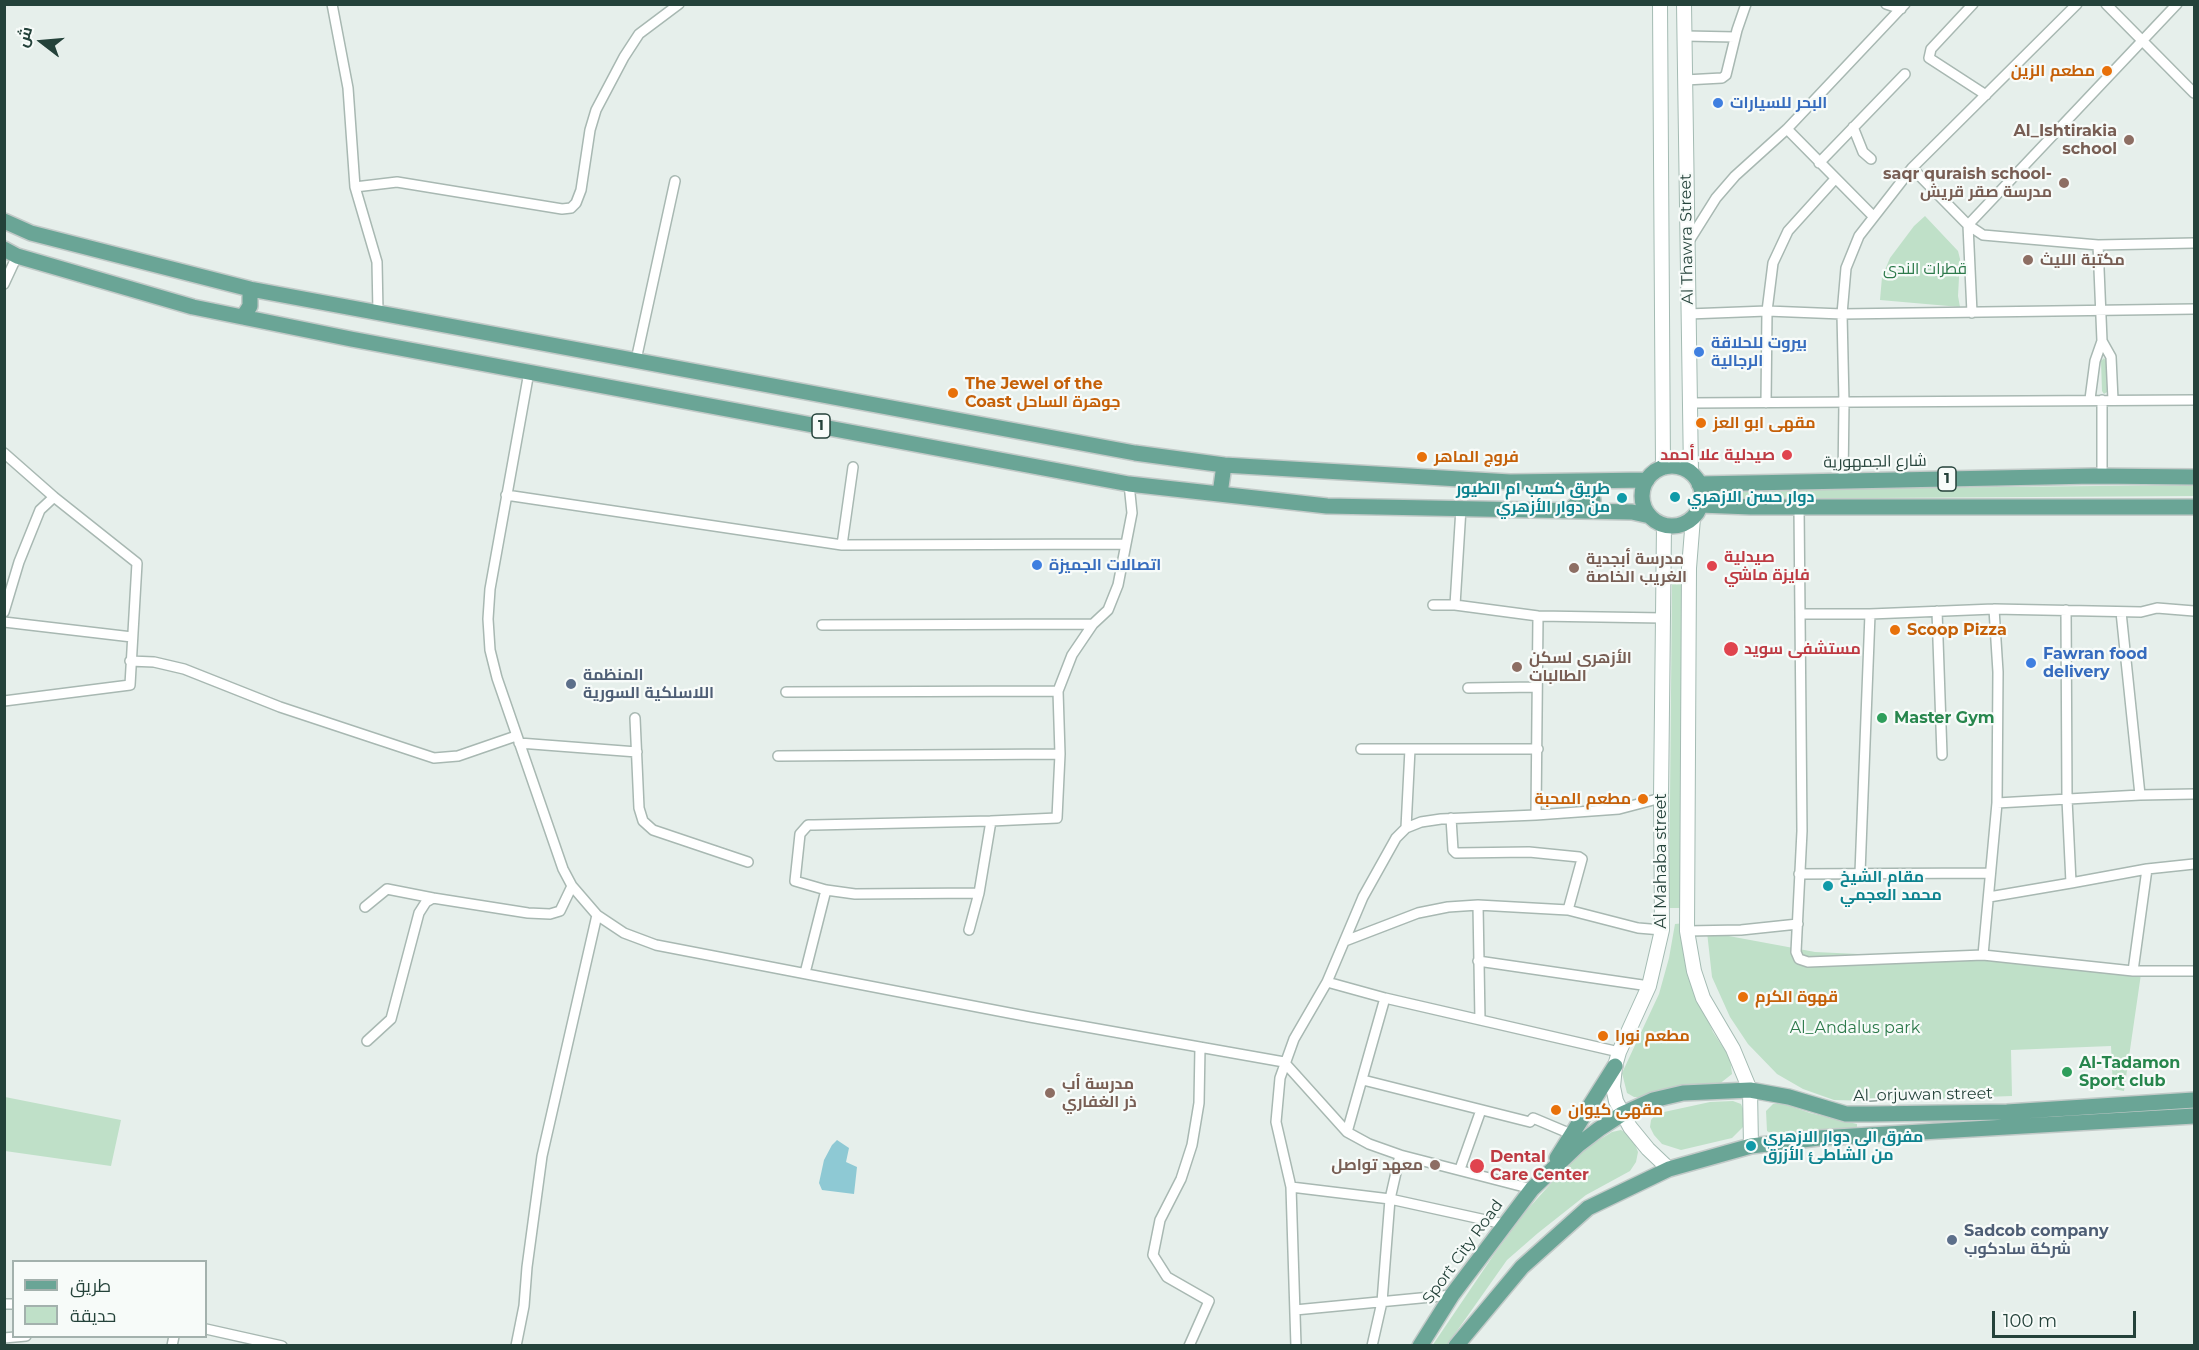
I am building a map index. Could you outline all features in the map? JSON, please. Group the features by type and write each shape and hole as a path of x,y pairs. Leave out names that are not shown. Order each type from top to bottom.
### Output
{"main road":[{"name":"Al Thawra Street","path":"1660,4 1663,468"},
{"name":"Al Thawra Street","path":"1684,4 1689,403 1695,479"},
{"path":"1660,61 1673,63 1685,58"},
{"path":"1661,100 1673,97 1685,98"},
{"name":"1","path":"4,221 31,233 250,289 1135,453 1224,465 1510,482 1647,480"},
{"name":"1","path":"11,253 193,307 1129,484 1328,506 1632,512 1650,516"},
{"path":"243,317 250,306 250,289"},
{"path":"1220,494 1224,465"},
{"path":"1672,466 1682,468 1695,479 1701,491 1696,512 1680,525 1664,525 1650,516 1642,498 1643,488 1654,472 1672,466"},
{"name":"شارع الجمهورية","path":"1695,479 1843,481 2102,476 2194,477"},
{"path":"1544,510 1590,503 1593,495 1583,481"},
{"name":"1","path":"1696,512 1799,507 2194,507"},
{"name":"Al Mahaba street","path":"1696,512 1689,568 1687,931 1694,971 1703,998 1733,1049 1750,1090 1751,1146"},
{"name":"Al Mahaba street","path":"1664,525 1660,798 1662,930 1649,986 1617,1059 1612,1087 1622,1114 1638,1138 1669,1169"},
{"path":"1664,567 1674,563 1689,568"},
{"path":"1663,911 1677,914 1686,912"},
{"path":"1547,1174 1617,1059"},
{"name":"Al_orjuwan street","path":"1622,1114 1653,1100 1683,1093 1750,1090 1789,1097 1846,1114 2007,1112 2194,1100"},
{"name":"Sport City Road","path":"1420,1346 1452,1295 1532,1189 1578,1145 1622,1114"},
{"name":"Al_orjuwan street","path":"1669,1169 1751,1146 1819,1138 2194,1116"},
{"path":"1456,1346 1521,1267 1588,1208 1669,1169"}],"street":[{"path":"332,4 348,88 355,187 377,262 378,312"},
{"path":"355,187 397,182 562,209 571,208 576,203 581,190 590,130 596,110 624,57 639,34 679,4"},
{"path":"1685,80 1722,78 1726,75 1746,4"},
{"path":"1886,4 1903,7"},
{"path":"1973,4 1931,49 1929,58 1986,95"},
{"path":"1843,481 1842,314 1846,268 1859,237 1911,168 2077,4"},
{"path":"2106,4 2194,93"},
{"path":"1972,313 1968,225 2177,4"},
{"path":"1688,244 1716,198 1735,176 1787,129 1903,7"},
{"path":"1685,36 1736,37"},
{"path":"1819,163 1905,74"},
{"path":"1853,127 1863,152 1871,159"},
{"path":"1787,129 1873,216"},
{"path":"1911,168 1968,225 1983,235 2098,245 2194,243"},
{"path":"1766,403 1767,311 1773,263 1788,231 1835,179"},
{"path":"636,360 675,181"},
{"path":"2090,399 2095,362 2102,341 2098,245"},
{"path":"4,284 11,253"},
{"path":"1688,314 1767,311 1842,314 2194,309"},
{"path":"2102,341 2111,357 2113,400"},
{"path":"529,372 488,604 488,635 493,665 557,854 572,886 597,915 624,933 656,945 1030,1017 1284,1062 1347,1132 1369,1144 1400,1155 1532,1189"},
{"path":"2102,400 2102,476"},
{"path":"1689,403 2194,400"},
{"path":"4,453 136,563 130,685 4,701"},
{"path":"842,545 853,467"},
{"path":"979,893 855,894 826,890 795,881 800,834 808,825 1057,819 1060,754 1058,691 1072,655 1093,624 1108,610 1115,594 1132,513 1129,484"},
{"path":"506,495 842,545 1126,544"},
{"path":"4,612 19,562 40,510 54,497"},
{"path":"1799,507 1802,831 1796,952 1799,959 1808,962 1983,956 2133,971 2194,971"},
{"path":"1455,605 1461,508"},
{"path":"1433,605 1455,605 1538,616 1663,618"},
{"path":"1801,614 1994,609 2141,612 2157,608 2194,611"},
{"path":"1983,956 1997,803 1998,672 1994,609"},
{"path":"2066,610 2067,799 2071,883"},
{"path":"1937,611 1942,755"},
{"path":"2121,612 2140,795"},
{"path":"1860,873 1870,614"},
{"path":"1536,815 1538,616"},
{"path":"4,622 132,637"},
{"path":"822,625 1093,624"},
{"path":"130,661 154,662 184,669 280,707 434,758 458,756 518,739 637,752"},
{"path":"1468,688 1537,687"},
{"path":"786,692 1058,691"},
{"path":"635,718 639,813 645,825 653,830 748,862"},
{"path":"1360,749 1538,749"},
{"path":"1406,828 1410,749"},
{"path":"778,756 1060,754"},
{"path":"1997,803 2194,794"},
{"path":"1296,1346 1291,1187 1278,1137 1277,1093 1284,1062 1294,1039 1327,982 1363,897 1396,838 1406,828 1421,822 1451,818 1619,809 1660,798"},
{"path":"1451,818 1453,850 1456,853 1529,852 1582,859 1568,910"},
{"path":"969,930 979,893 991,821"},
{"path":"1989,897 2147,869 2194,864"},
{"path":"2133,971 2147,869"},
{"path":"1799,874 1990,873"},
{"path":"365,907 387,888 528,913 550,914 560,911 572,886"},
{"path":"805,973 826,890"},
{"path":"367,1041 390,1018 419,913 426,902 433,897"},
{"path":"1345,941 1418,913 1478,904 1568,910 1638,928 1662,930"},
{"path":"1478,904 1480,1020"},
{"path":"516,1346 524,1306 542,1156 597,915"},
{"path":"1687,931 1742,930 1798,924"},
{"path":"1478,961 1649,986"},
{"path":"1327,982 1480,1020 1617,1059"},
{"path":"1347,1132 1385,998"},
{"path":"1189,1346 1209,1301 1167,1277 1153,1255 1160,1220 1181,1179 1192,1146 1199,1103 1200,1047"},
{"path":"1363,1080 1530,1122 1533,1118 1571,1134"},
{"path":"1460,1169 1481,1110"},
{"path":"1372,1346 1383,1302 1390,1199 1400,1155"},
{"path":"1291,1187 1390,1199 1504,1224"},
{"path":"1295,1310 1452,1295"},
{"path":"207,1329 282,1346"},
{"path":"223,1346 226,1334"}],"green space":[{"name":"قطرات الندى","path":"1925,216 1958,251 1960,307 1880,300 1882,277 1890,258 1914,226"},
{"path":"2104,358 2107,392 2104,394 2101,361"},
{"path":"2194,485 2194,496 1716,499 1715,490"},
{"path":"1680,569 1683,570 1683,908 1669,908 1672,585"},
{"path":"1685,923 1697,995 1713,1032 1730,1058 1732,1074 1718,1085 1653,1098 1634,1097 1627,1093 1622,1073 1659,994 1675,924"},
{"name":"Al_Andalus park","path":"1707,932 1815,952 1967,959 2141,974 2124,1091 2113,1089 2111,1046 2011,1050 2012,1096 1873,1101 1834,1100 1803,1089 1777,1074 1748,1044 1730,1017 1712,977"},
{"path":"5,1097 121,1120 111,1166 5,1151"},
{"path":"1733,1101 1741,1104 1745,1114 1744,1126 1732,1138 1681,1150 1662,1144 1650,1127 1655,1115 1664,1112 1710,1102"},
{"path":"1781,1103 1810,1113 1857,1124 1857,1130 1774,1135 1767,1131 1766,1111 1773,1104"},
{"path":"1621,1130 1632,1137 1638,1152 1636,1162 1630,1171 1586,1195 1507,1260 1447,1345 1432,1346 1527,1210 1586,1148 1612,1132"}],"water":[{"path":"837,1140 849,1148 846,1162 857,1167 854,1194 822,1190 819,1183 824,1160"}],"place":[{"name":"مطعم الزين","path":"2107,71"},
{"name":"البحر للسيارات","path":"1718,103"},
{"name":"Al_Ishtirakia school","path":"2129,140"},
{"name":"saqr quraish school- مدرسة صقر قريش","path":"2064,183"},
{"name":"مكتبة الليث","path":"2028,260"},
{"name":"بيروت للحلاقة الرجالية","path":"1699,352"},
{"name":"The Jewel of the Coast جوهرة الساحل","path":"953,393"},
{"name":"مقهى ابو العز","path":"1701,423"},
{"name":"صيدلية علا أحمد","path":"1787,455"},
{"name":"فروج الماهر","path":"1422,457"},
{"name":"دوار حسن الازهري","path":"1675,497"},
{"name":"طريق كسب ام الطيور من دوار الأزهري","path":"1622,498"},
{"name":"اتصالات الجميزة","path":"1037,565"},
{"name":"صيدلية فايزة ماشي","path":"1712,566"},
{"name":"مدرسة أبجدية الغريب الخاصة","path":"1574,568"},
{"name":"Scoop Pizza","path":"1895,630"},
{"name":"مستشفى سويد","path":"1731,649"},
{"name":"Fawran food delivery","path":"2031,663"},
{"name":"الأزهري لسكن الطالبات","path":"1517,667"},
{"name":"المنظمة اللاسلكية السورية","path":"571,684"},
{"name":"Master Gym","path":"1882,718"},
{"name":"مطعم المحبة","path":"1643,799"},
{"name":"مقام الشيخ محمد العجمي","path":"1828,886"},
{"name":"قهوة الكرم","path":"1743,997"},
{"name":"مطعم نورا","path":"1603,1036"},
{"name":"Al-Tadamon Sport club","path":"2067,1072"},
{"name":"مدرسة أب ذر الغفاري","path":"1050,1093"},
{"name":"مقهى كيوان","path":"1556,1110"},
{"name":"مفرق الى دوار الازهري من الشاطئ الأزرق","path":"1751,1146"},
{"name":"معهد تواصل","path":"1435,1165"},
{"name":"Dental Care Center","path":"1477,1166"},
{"name":"Sadcob company شركة سادكوب","path":"1952,1240"}]}
